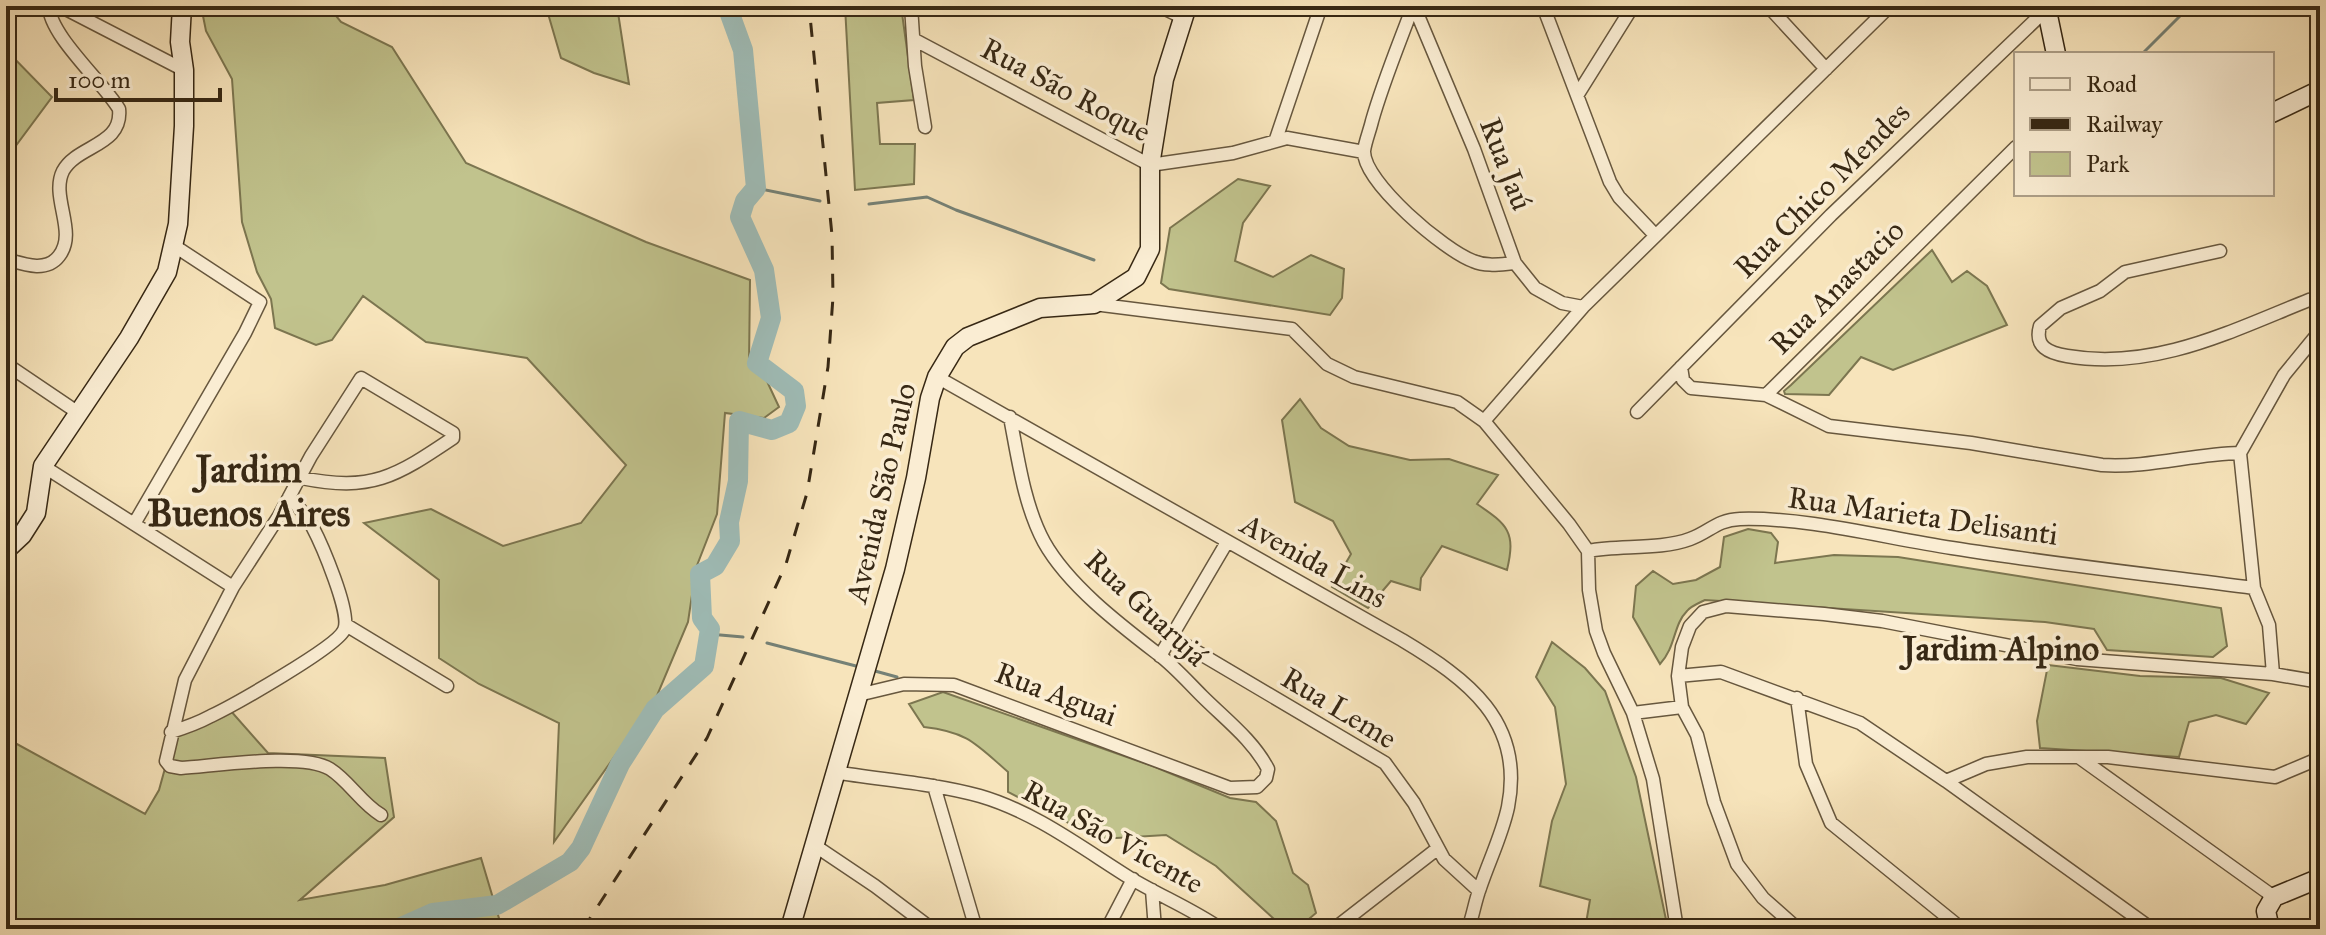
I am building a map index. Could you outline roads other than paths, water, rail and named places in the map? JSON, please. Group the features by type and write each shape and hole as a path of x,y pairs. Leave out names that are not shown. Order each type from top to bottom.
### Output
{"main road":[{"path":"6,550 22,535 36,513 43,466 129,338 167,272 178,224 184,126 184,70 180,42 182,6"},
{"path":"2046,7 2056,52"},
{"name":"Avenida São Paulo","path":"790,929 904,535 930,398 937,377 955,347 968,337 1040,308 1094,304 1136,277 1146,261 1151,233 1150,165 1164,79 1184,12"},
{"path":"2274,112 2320,90"},
{"path":"2270,929 2266,911 2274,897 2320,878"}],"street":[{"path":"6,259 42,266 61,254 66,237 61,175 69,163 110,135 119,120 119,109 56,28 49,14 49,6"},
{"path":"60,6 184,70"},
{"path":"911,6 915,66 925,127"},
{"path":"1159,6 1184,12"},
{"path":"1276,139 1321,6"},
{"path":"1414,6 1384,85 1364,152 1370,169 1385,190 1439,242 1473,262 1488,265 1515,263"},
{"name":"Rua Jaú","path":"1414,6 1474,149 1515,263 1535,288 1553,299 1583,307"},
{"path":"1543,6 1610,182 1619,197 1655,235"},
{"path":"1578,94 1633,6"},
{"path":"1768,6 1826,69"},
{"path":"1484,421 1583,307 1890,6"},
{"name":"Rua Chico Mendes","path":"1637,412 1831,215 2046,7"},
{"name":"Rua São Roque","path":"915,40 1150,165"},
{"path":"1150,165 1233,153 1276,139 1300,139 1364,152"},
{"name":"Rua Anastacio","path":"1681,367 1683,380 1691,388 1766,395 2014,149"},
{"path":"134,524 260,302 173,245"},
{"path":"2220,251 2125,272 2105,289 2050,315 2040,326 2040,342 2049,352 2072,357 2134,359 2157,356 2221,336 2320,298"},
{"path":"1094,304 1292,329 1327,364 1354,377 1457,402 1484,421 1588,551 1590,599 1596,631 1633,713 1659,806 1677,929"},
{"path":"2273,674 2269,625 2254,588 2240,453 2284,375 2320,331"},
{"path":"6,364 77,412"},
{"name":"Avenida Lins","path":"937,377 1441,663 1491,710 1508,748 1508,805 1468,929"},
{"path":"301,478 343,484 373,482 399,473 453,438 453,433 361,378 233,587 185,680 165,758 174,767 295,762 321,765 381,815"},
{"path":"1766,395 1829,426 1971,443 2102,465 2123,466 2205,454 2240,453"},
{"name":"Rua Guarujá","path":"1010,417 1033,514 1050,551 1114,619 1160,656 1256,748 1268,769 1266,778 1257,787 1230,788"},
{"path":"43,466 233,587"},
{"path":"171,732 209,718 316,653 336,640 346,625 346,616 318,540 302,511 289,497"},
{"name":"Rua Marieta Delisanti","path":"1588,551 1662,545 1691,539 1719,522 1746,519 2254,588"},
{"path":"1160,656 1227,542"},
{"path":"1798,929 1763,898 1737,864 1714,802 1697,735 1682,707 1678,676 1682,647 1696,617 1712,608 1726,606 1882,621 2077,659 2273,674 2320,682"},
{"path":"346,625 447,686"},
{"name":"Rua Leme","path":"1172,637 1385,763 1414,803 1437,849 1479,891"},
{"path":"1678,676 1721,672 1860,723 2152,929"},
{"name":"Rua Aguai","path":"858,695 904,684 954,685 1230,788"},
{"path":"1797,698 1806,764 1831,823 1962,929"},
{"path":"1633,713 1682,707"},
{"path":"1946,781 1986,764 2027,757 2108,757 2275,777 2320,758"},
{"path":"2080,758 2274,897"},
{"name":"Rua São Vicente","path":"834,772 934,786 979,796 1013,808 1061,833 1133,879 1221,929"},
{"path":"934,786 976,929"},
{"path":"814,845 925,926"},
{"path":"1334,929 1437,849"},
{"path":"1107,929 1133,879"},
{"path":"1152,890 1155,929"}],"waterway":[{"path":"397,929 433,913 497,905 570,862 581,848 620,764 655,709 704,666 710,629 702,618 700,574 715,566 730,541 729,522 738,481 739,421 772,430 789,423 796,406 794,391 757,363 771,318 764,270 740,217 745,201 756,188 743,50 727,6"},
{"path":"2144,52 2190,6"},
{"path":"756,188 820,201"},
{"path":"869,204 927,197 1094,260"},
{"path":"709,634 743,637"},
{"path":"767,643 856,666"},
{"path":"875,671 897,677"}],"railway":[{"path":"583,929 707,738 786,564 807,493 828,367 833,297 832,235 809,6"}],"district":[{"name":"Jardim Buenos Aires","path":"249,491"},
{"name":"Jardim Alpino","path":"2001,648"}]}
